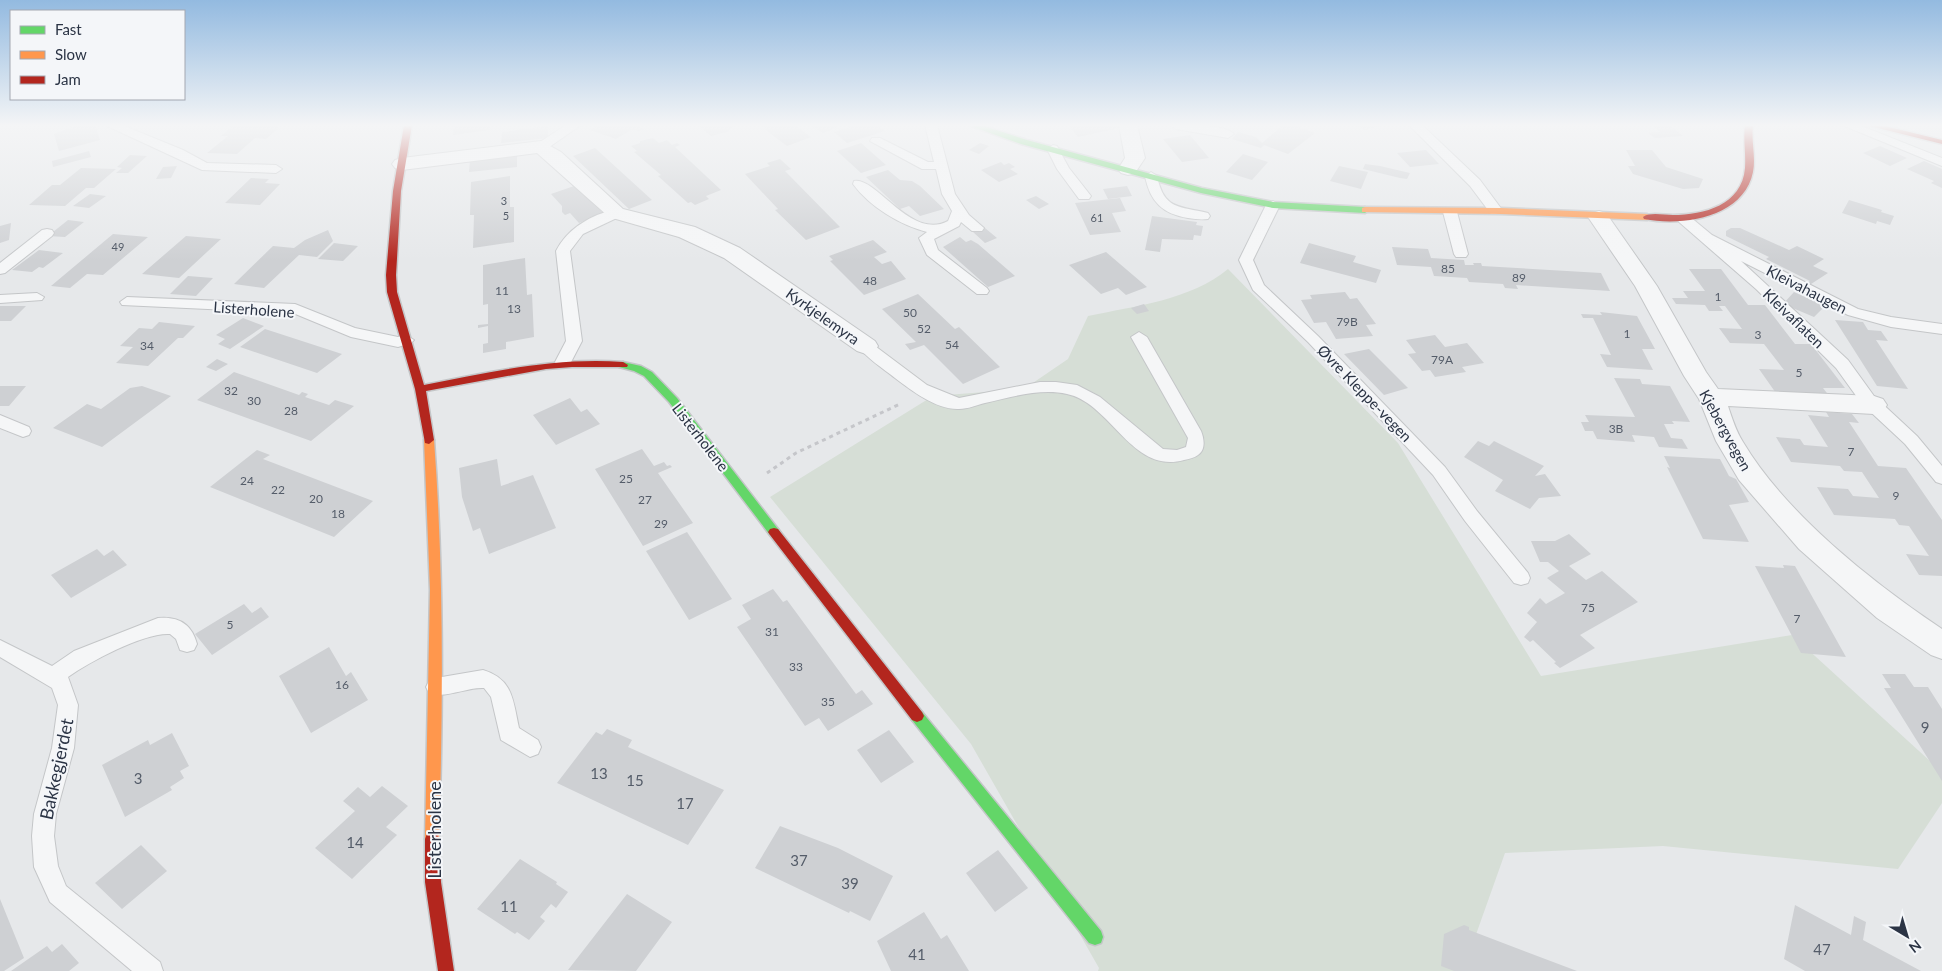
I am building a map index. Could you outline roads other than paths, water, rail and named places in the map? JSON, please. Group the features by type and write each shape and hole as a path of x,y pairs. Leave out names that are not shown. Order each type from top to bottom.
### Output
{"street":[{"name":"Listerholene","path":"401,170 397,191 390,275 392,292 420,389 428,432 435,515 436,687 432,809 433,882 446,971"},
{"name":"Kyrkjelemyra","path":"570,170 616,213 687,232 732,253 866,346"},
{"path":"1132,170 1201,190 1273,205 1324,209 1450,212 1496,211 1599,217 1684,219 1701,215 1732,203 1746,190 1749,170"},
{"name":"Kjebergvegen","path":"1599,217 1646,286 1696,376 1710,397 1729,441 1749,473 1809,541 1888,609 1942,646"},
{"name":"Listerholene","path":"420,389 492,373 563,362 621,365 643,371 672,399 894,686 1059,888 1095,937"},
{"path":"1710,397 1874,405"}],"lane":[{"path":"942,170 948,193 958,212 977,228"},
{"path":"1063,170 1084,196"},
{"path":"1462,170 1475,183 1496,211"},
{"path":"1151,176 1156,193 1166,208 1186,214 1203,216"},
{"path":"860,184 908,222 930,229 940,229"},
{"name":"Øvre Kleppe-vegen","path":"1273,205 1268,222 1252,244 1246,260 1258,287 1314,339 1438,471 1471,516 1521,578"},
{"path":"958,212 954,223 926,238 932,252 982,291"},
{"path":"1450,212 1461,254"},
{"path":"563,362 574,341 564,251 568,238 580,229 616,213"},
{"name":"Kleivahaugen","path":"1684,219 1706,238 1853,312 1891,322 1942,329"},
{"path":"0,270 48,233"},
{"name":"Kleivaflaten","path":"1706,238 1761,286 1842,364 1874,405 1911,440 1942,478"},
{"path":"0,299 37,297"},
{"name":"Listerholene","path":"126,302 295,309 351,332 398,342 406,340"},
{"name":"Kyrkjelemyra","path":"866,346 928,392 949,402 959,404 1029,390 1067,389 1083,394 1158,455 1173,457 1188,454 1194,450 1196,444 1193,431 1139,337"},
{"path":"0,421 24,431"},
{"path":"52,677 82,657 152,627 164,624 181,630 187,644"},
{"name":"Bakkegjerdet","path":"0,648 37,666 43,673 61,683 68,705 63,748 45,814 43,836 46,867 58,894 151,971"},
{"path":"436,687 473,678 487,679 495,684 502,699 509,733 530,747"}]}
